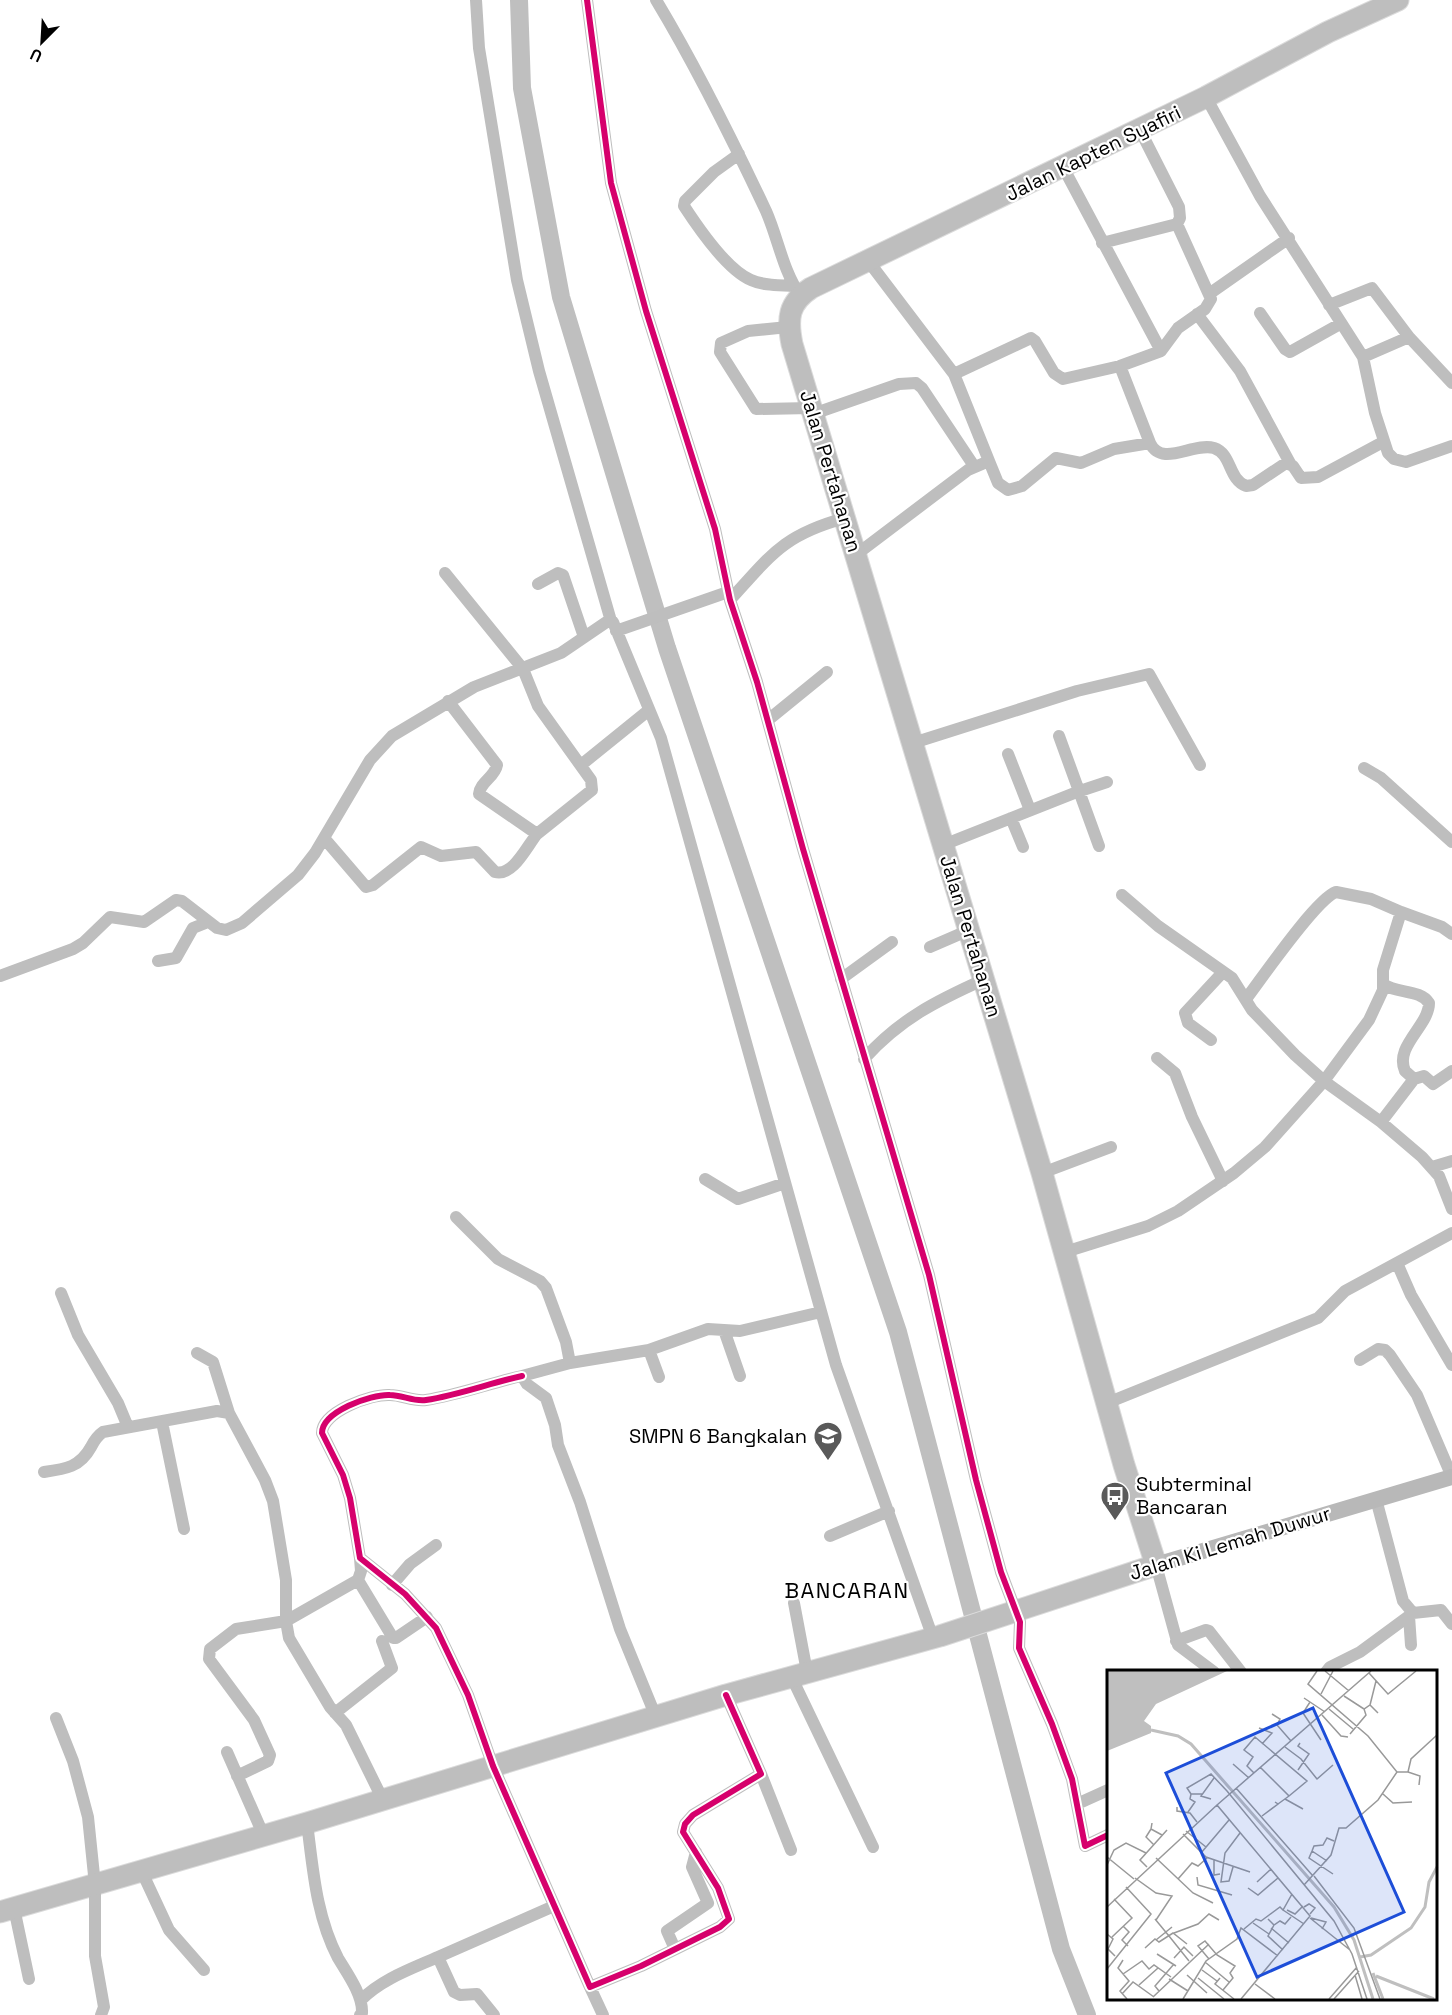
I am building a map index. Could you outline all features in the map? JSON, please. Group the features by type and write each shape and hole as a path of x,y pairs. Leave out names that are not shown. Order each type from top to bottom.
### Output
{"highway":[{"name":"Jalan Kapten Syafiri","path":"793,304 869,262 1206,97 1328,32 1398,0"},
{"name":"Jalan Pertahanan","path":"793,304 812,411 857,554 967,931 985,979 1156,1565"},
{"name":"Jalan Ki Lemah Duwur","path":"7,1910 307,1823 382,1798 726,1695 936,1637 1156,1565"}],"main road":[{"name":"Jalan Ki Lemah Duwur","path":"1156,1565 1452,1477"}],"street":[{"path":"476,0 479,48 517,280 539,371 618,625 661,738 728,971 836,1365 936,1637"},
{"path":"588,0 611,183 646,311 715,529 729,596 768,720 864,1059 929,1275 976,1480 1013,1612 1020,1622 1019,1648 1052,1724 1072,1779 1085,1846 1107,1835"},
{"path":"656,0 696,66 775,231 793,304"},
{"path":"1206,97 1260,195 1363,357 1383,442 1388,453 1400,462 1449,452"},
{"path":"1102,243 1177,224 1180,218 1179,207 1140,130"},
{"path":"739,154 714,172 685,201 684,206 716,249 749,280 764,284 793,304"},
{"path":"1063,167 1161,351"},
{"path":"954,374 1031,338 1054,373 1063,379 1120,366 1161,351 1178,328 1209,305 1211,299 1177,224"},
{"path":"1209,294 1289,238"},
{"path":"869,262 954,374 1001,487 1014,489 1056,458 1081,463 1114,449 1150,443"},
{"path":"1329,305 1372,288 1409,337 1452,383"},
{"path":"793,304 721,343 720,352 756,409 812,411 899,384 916,383 922,388 975,466"},
{"path":"1260,313 1290,352 1340,324"},
{"path":"1197,314 1240,371 1290,463 1301,478 1318,477 1383,442"},
{"path":"1363,357 1409,337"},
{"path":"1120,366 1154,450 1164,455 1213,448 1224,455 1235,479 1246,486 1252,485 1280,465 1290,463"},
{"path":"857,554 975,466 989,461"},
{"path":"0,976 83,944 110,917 144,922 176,900 182,901 208,922 226,930 242,923 286,887 324,838 370,760 392,736 448,701 484,683 561,653 584,637 618,625 729,596 786,542 817,525 845,518"},
{"path":"324,838 366,887 373,885 422,847 441,856 476,852 495,872 505,872 515,864 537,834 592,790 591,780 538,706 522,669 446,573"},
{"path":"538,584 558,573 563,575 584,637"},
{"path":"768,720 827,672"},
{"path":"913,743 1077,691 1149,674 1200,765"},
{"path":"448,701 497,765 496,770 479,789 479,795 537,834"},
{"path":"581,765 649,710"},
{"path":"1059,736 1077,792 1099,846"},
{"path":"1008,754 1030,810"},
{"path":"1364,768 1397,792 1452,842"},
{"path":"943,845 1107,782"},
{"path":"1011,818 1023,847"},
{"path":"1246,999 1331,893 1336,892 1371,900 1442,927 1452,934"},
{"path":"1122,895 1158,926 1236,981 1252,1010 1275,1035 1324,1081 1381,1122 1432,1167 1439,1176 1452,1209"},
{"path":"1065,1251 1148,1226 1178,1211 1223,1181 1265,1147 1324,1081 1362,1031 1380,998 1383,970 1401,912"},
{"path":"158,961 176,958 193,928 208,922"},
{"path":"930,947 967,931"},
{"path":"841,979 892,942"},
{"path":"1211,1040 1188,1023 1185,1013 1222,972"},
{"path":"864,1059 888,1033 913,1014 985,979"},
{"path":"1383,984 1396,991 1419,994 1426,997 1429,1003 1426,1016 1412,1036 1403,1060 1405,1071 1414,1078 1424,1077 1433,1084 1452,1071"},
{"path":"1156,1058 1176,1073 1192,1117 1223,1181"},
{"path":"1381,1122 1414,1078"},
{"path":"1042,1173 1111,1147"},
{"path":"1432,1167 1452,1161"},
{"path":"705,1179 738,1199 785,1183"},
{"path":"456,1217 480,1244 498,1259 540,1281 546,1288 566,1342 570,1363"},
{"path":"1107,1403 1318,1318 1345,1291 1452,1233"},
{"path":"1397,1263 1411,1294 1452,1365"},
{"path":"60,1293 78,1335 118,1402 128,1427"},
{"path":"237,1776 268,1761 270,1755 254,1720 208,1654 225,1635 236,1629 286,1621 358,1580 362,1571 350,1498 343,1475 322,1433 326,1419 369,1398 388,1394 424,1400 570,1363 650,1350 708,1329 740,1331 821,1312"},
{"path":"724,1330 740,1376"},
{"path":"1360,1360 1378,1349 1385,1350 1390,1355 1417,1395 1452,1477"},
{"path":"650,1350 659,1377"},
{"path":"197,1353 213,1362 229,1413 265,1480 273,1501 286,1580 286,1621 294,1649 335,1713 346,1725 382,1798"},
{"path":"522,1376 527,1384 546,1398 555,1425 558,1445 580,1502 620,1629 656,1717"},
{"path":"44,1472 76,1466 83,1461 99,1434 217,1411 229,1413"},
{"path":"162,1422 184,1529"},
{"path":"1376,1499 1403,1601 1411,1615 1411,1645"},
{"path":"830,1536 889,1511"},
{"path":"392,1585 410,1564 436,1545"},
{"path":"360,1558 427,1617 440,1635 468,1695 493,1766 603,2015"},
{"path":"1156,1565 1176,1641 1188,1655 1212,1670"},
{"path":"358,1580 393,1638 427,1617"},
{"path":"794,1603 799,1674 873,1847"},
{"path":"1327,1670 1372,1644 1411,1615 1437,1609 1452,1624"},
{"path":"1176,1641 1206,1630 1209,1631 1240,1670"},
{"path":"335,1713 392,1668 382,1641"},
{"path":"726,1695 791,1850"},
{"path":"56,1719 66,1740 83,1792 95,1885 95,1956 105,2012"},
{"path":"227,1752 263,1834"},
{"path":"590,1987 720,1927 729,1919 718,1888 683,1832 688,1820 761,1774"},
{"path":"1077,1804 1107,1790"},
{"path":"307,1823 317,1898 328,1938 361,2000 362,2013 360,2015"},
{"path":"675,1949 667,1931 708,1903 692,1867 696,1852"},
{"path":"142,1872 169,1930 204,1970"},
{"path":"361,2000 371,1990 392,1977 554,1906"},
{"path":"7,1910 29,1979"},
{"path":"438,1957 454,1992 460,1995 477,1994 494,2015"}],"waterway":[{"path":"519,0 522,88 561,297 667,648 898,1332 1061,1949 1087,2015"}],"cycle path":[{"path":"587,0 611,183 646,311 715,529 730,600 757,682 803,849 929,1275 976,1480 1001,1572 1020,1622 1019,1648 1052,1724 1072,1779 1085,1846 1107,1835"},
{"path":"522,1376 426,1400 381,1395 338,1411 324,1425 322,1433 343,1475 350,1498 360,1558 405,1594 436,1628 468,1695 493,1766 590,1987 641,1966 720,1927 729,1919 718,1888 683,1832 685,1824 693,1815 761,1774 726,1695"}],"place":[{"name":"SMPN 6 Bangkalan","path":"828,1462"},
{"name":"Subterminal Bancaran","path":"1115,1522"}],"district":[{"name":"BANCARAN","path":"847,1590"}]}
